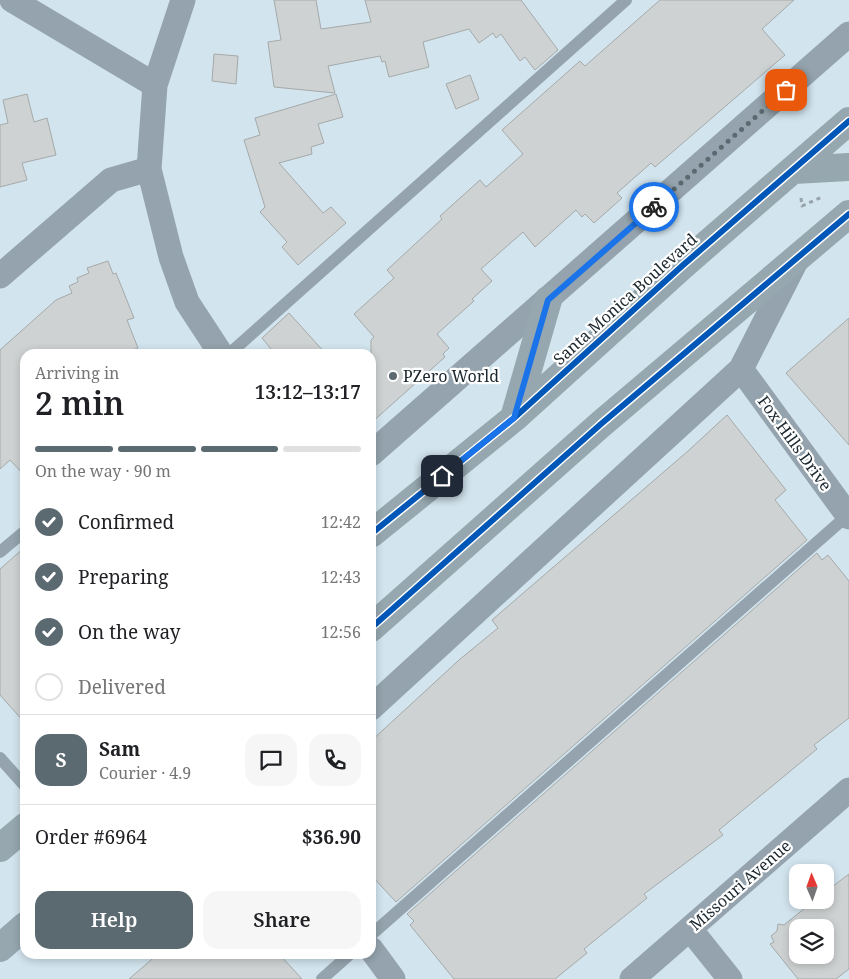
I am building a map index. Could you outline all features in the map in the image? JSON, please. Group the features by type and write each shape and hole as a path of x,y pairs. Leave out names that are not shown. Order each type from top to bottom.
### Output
{"main road":[{"name":"Santa Monica Boulevard","path":"376,530 514,418 682,266 849,121"},
{"path":"794,170 849,167"},
{"path":"376,624 601,424 800,253 849,214"},
{"path":"514,418 548,300"},
{"path":"0,848 20,830"},
{"path":"0,948 20,930"}],"street":[{"path":"12,0 155,85"},
{"path":"183,0 155,85 149,169 171,257 187,302 218,349"},
{"path":"376,450 849,34"},
{"path":"0,276 111,180 149,169"},
{"path":"376,703 741,369 800,253"},
{"name":"Fox Hills Drive","path":"741,369 849,515"},
{"name":"Missouri Avenue","path":"632,979 849,790"},
{"path":"690,929 730,979"},
{"path":"376,956 393,979"}],"lane":[{"path":"235,349 626,0"},
{"path":"376,931 849,515"},
{"path":"0,552 20,535"},
{"path":"0,758 20,780"},
{"path":"322,979 344,959"}],"building":[{"path":"274,0 316,0 321,29 371,22 365,0 521,0 558,50 535,70 525,57 520,61 501,34 496,38 493,33 479,43 469,29 423,42 429,67 389,77 385,61 382,62 380,56 328,66 335,93 274,87 268,42 281,40"},
{"path":"660,0 794,0 762,29 785,55 655,167 651,163 617,193 622,198 594,223 585,214 582,217 576,210 535,247 523,232 481,269 492,281 472,299 474,301 437,334 449,348 443,354 445,357 376,419 376,349 371,349 371,340 374,337 354,314 394,278 387,270 442,219 440,216 480,180 486,187 523,154 502,130 580,61 585,66"},
{"path":"214,54 238,56 236,84 212,81"},
{"path":"470,75 479,99 456,109 446,84"},
{"path":"27,94 34,122 47,118 56,155 22,163 27,180 0,187 0,125 8,123 3,100"},
{"path":"336,94 343,117 318,124 324,143 311,147 312,154 279,163 323,213 331,207 346,223 298,265 282,247 287,242 260,212 265,207 244,140 260,135 255,118"},
{"path":"108,261 113,274 116,273 134,318 127,320 138,348 20,349 20,471 10,460 0,469 0,350 56,300 72,293 69,286 78,282 77,278 89,273 87,268"},
{"path":"289,313 321,349 271,349 262,338"},
{"path":"849,318 849,445 786,373"},
{"path":"727,415 786,490 775,500 807,540 396,902 376,880 376,736 459,660 498,628 492,620"},
{"path":"20,551 20,717 0,695 0,569"},
{"path":"817,553 822,560 828,555 849,581 849,718 814,745 817,749 719,830 723,835 644,894 647,898 584,949 587,953 555,979 454,979 410,925 414,921 407,914"},
{"path":"849,874 849,969 836,979 798,979 770,944 774,942 771,936 777,931 778,924 784,925 789,921 789,964 834,964 834,919 791,919 804,909 834,909 834,885"},
{"path":"152,959 284,959 302,979 129,979"}],"cycle path":[{"path":"376,530 514,418 682,266 849,121"},
{"path":"376,624 601,424 849,214"}],"way so far":[{"path":"654,207 786,90"}],"place":[{"name":"PZero World","path":"393,376"}],"route":[{"path":"442,476 514,418 548,300 654,207"}]}
